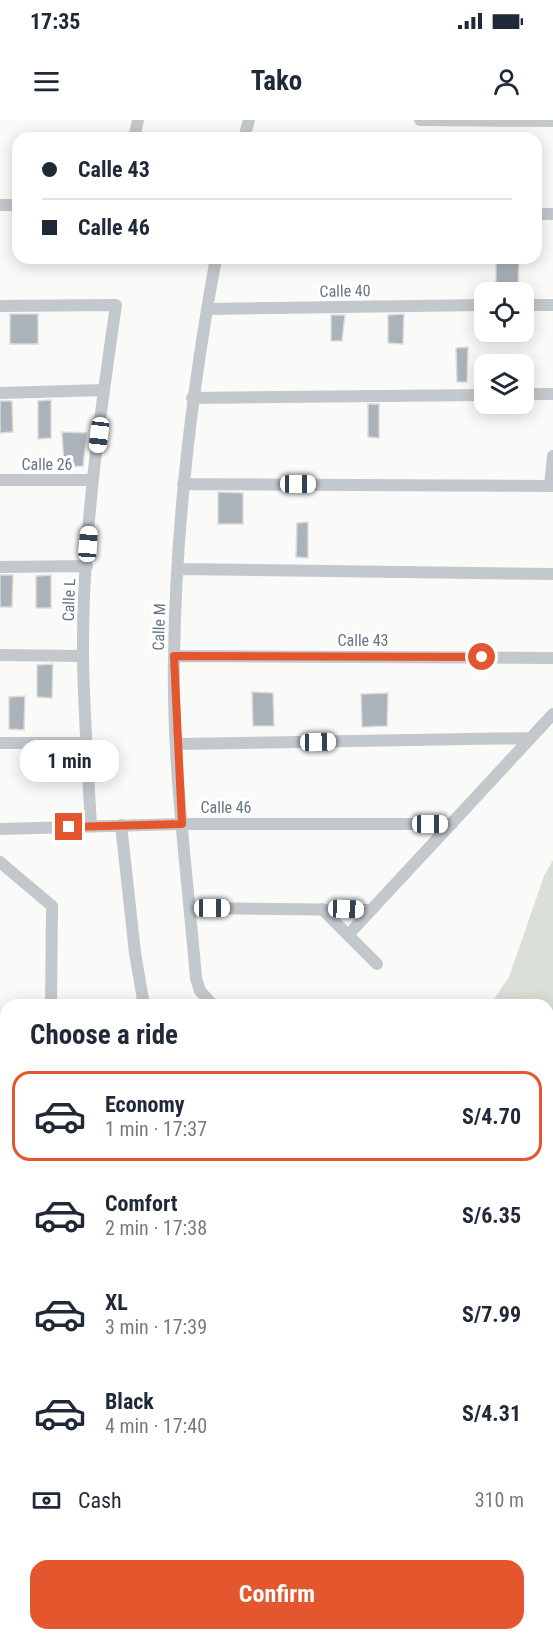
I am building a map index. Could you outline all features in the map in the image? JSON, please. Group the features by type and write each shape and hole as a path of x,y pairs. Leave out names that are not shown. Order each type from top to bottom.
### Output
{"street":[{"path":"420,120 553,122"},
{"name":"Calle M","path":"208,999 196,978 176,744 174,656 183,484 192,398 215,264"},
{"name":"Calle L","path":"0,306 116,305 93,480 87,566 83,656 91,826"},
{"name":"Calle 40","path":"207,309 474,305"},
{"path":"534,305 553,305"},
{"path":"0,393 104,390"},
{"path":"192,398 474,394"},
{"path":"534,394 553,394"},
{"path":"183,484 551,486 553,456"},
{"name":"Calle 26","path":"0,480 93,480"},
{"path":"0,567 87,566"},
{"path":"178,569 553,574"},
{"path":"0,655 83,656"},
{"name":"Calle 43","path":"174,656 553,658"},
{"path":"348,935 453,825 553,714"},
{"path":"176,744 531,738"},
{"path":"0,743 86,743"},
{"name":"Calle 46","path":"0,829 182,824 453,825"},
{"path":"121,825 139,986 142,999"},
{"path":"0,862 52,906 51,999"},
{"path":"190,908 370,910"},
{"path":"322,909 377,964"}],"shaded area":[{"path":"553,860 553,999 494,999 509,977 544,876"}],"building":[{"path":"496,264 519,264 518,282 496,282"},
{"path":"10,314 38,314 38,344 10,344"},
{"path":"404,314 403,344 388,343 388,315"},
{"path":"331,315 345,315 342,341 331,341"},
{"path":"468,347 467,382 457,382 456,348"},
{"path":"51,400 51,438 38,439 38,401"},
{"path":"0,401 12,401 13,432 0,433"},
{"path":"368,404 379,404 379,438 368,437"},
{"path":"62,432 87,433 83,466 64,467"},
{"path":"218,492 243,493 243,524 218,524"},
{"path":"308,522 308,558 296,557 297,523"},
{"path":"0,575 13,575 12,607 0,607"},
{"path":"51,575 51,608 36,608 36,576"},
{"path":"53,664 52,698 37,697 37,665"},
{"path":"252,692 273,693 274,726 253,726"},
{"path":"388,693 387,726 362,727 361,694"},
{"path":"25,696 24,730 9,729 9,697"}],"route":[{"path":"69,827 182,824 176,744 174,656 482,657"}]}
